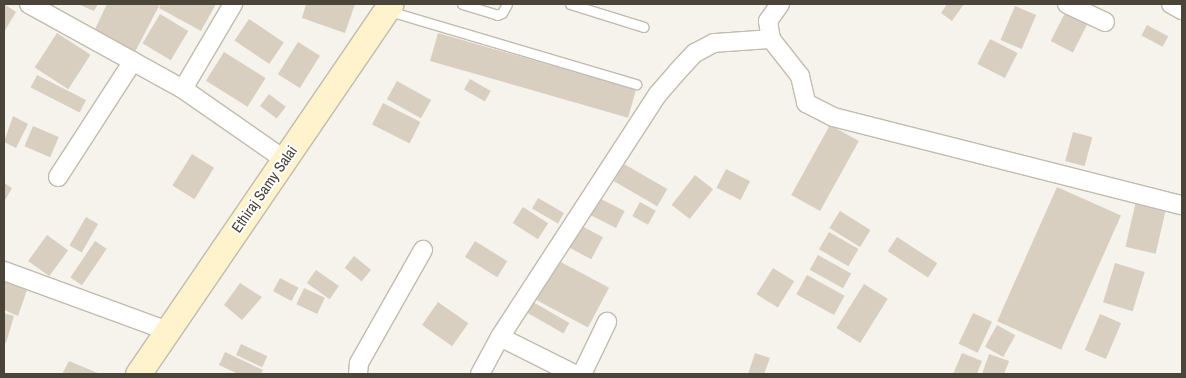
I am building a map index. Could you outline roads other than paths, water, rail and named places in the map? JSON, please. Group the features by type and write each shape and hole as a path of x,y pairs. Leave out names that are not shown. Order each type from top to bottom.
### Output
{"main road":[{"name":"Ethiraj Samy Salai","path":"138,374 165,330 285,160 388,7"}],"street":[{"path":"29,4 183,89 285,160"},
{"path":"183,89 233,4"},
{"path":"780,4 768,21 771,39 800,76 806,103 833,116 1182,205"},
{"path":"1067,4 1105,22"},
{"path":"1171,4 1182,10"},
{"path":"480,374 500,337 658,94 677,72 695,53 714,43 771,39"},
{"path":"58,176 133,61"},
{"path":"358,374 359,363 423,250"},
{"path":"4,271 165,330"},
{"path":"582,374 607,322"},
{"path":"500,337 574,374"}],"lane":[{"path":"462,4 497,15 502,13 507,4"},
{"path":"570,4 644,27"},
{"path":"388,7 636,84"}]}
